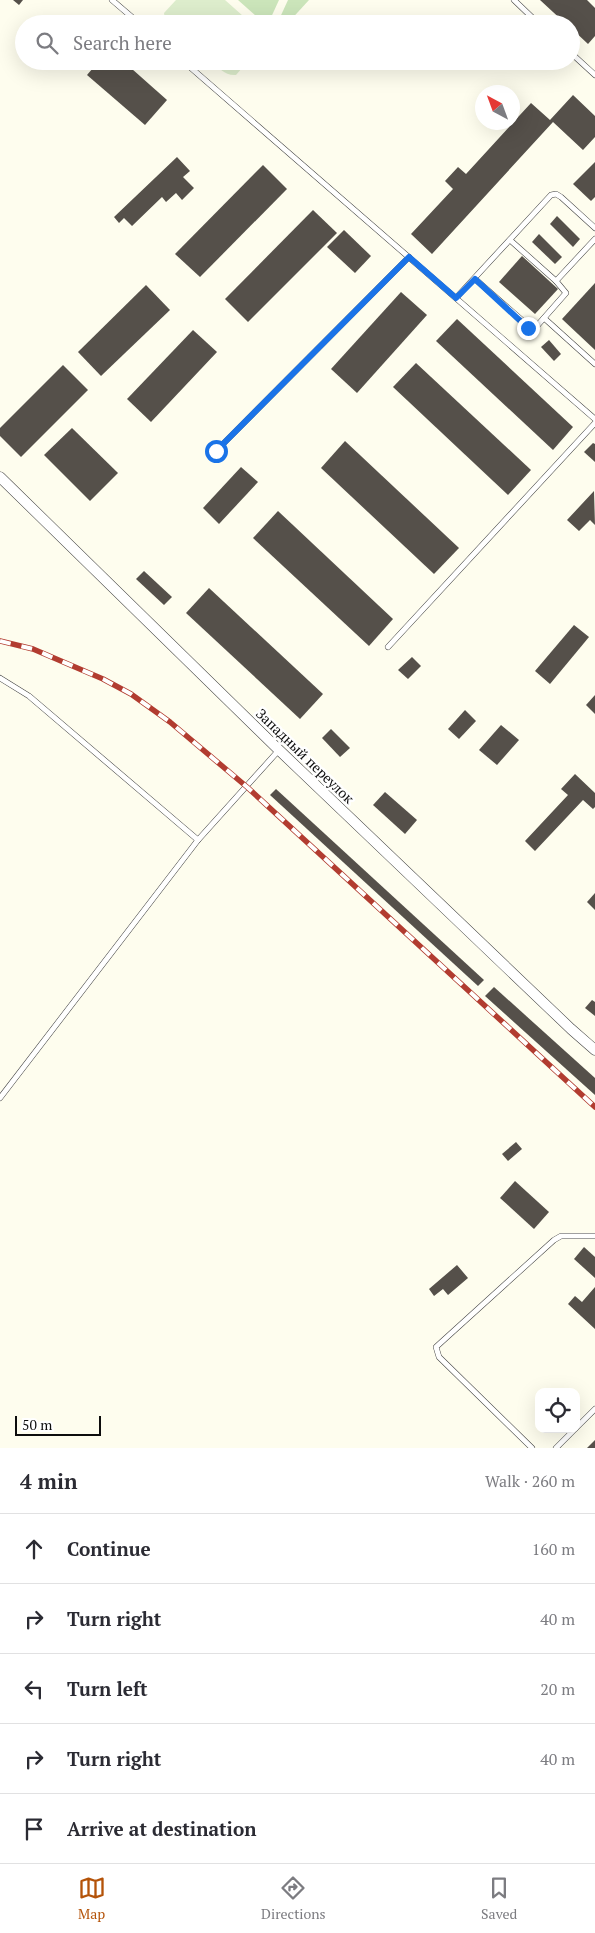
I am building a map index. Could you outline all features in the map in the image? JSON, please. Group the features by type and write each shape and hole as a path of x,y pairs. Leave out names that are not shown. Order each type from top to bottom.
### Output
{"street":[{"name":"Западный переулок","path":"0,477 279,750 564,1023 595,1050"}],"lane":[{"path":"112,0 130,15"},
{"path":"514,0 530,15"},
{"path":"580,61 595,75"},
{"path":"194,70 595,421 388,647"},
{"path":"456,298 551,195 556,194 561,197 595,228"},
{"path":"556,281 595,239"},
{"path":"475,279 528,328 532,330 536,328 566,293 556,281 510,240"},
{"path":"216,451 409,257"},
{"path":"544,318 595,364"},
{"path":"0,678 29,696 198,840"},
{"path":"0,1098 198,840 279,750"},
{"path":"532,1448 439,1357 436,1348 554,1240 561,1236 595,1236"},
{"path":"580,1423 595,1408"},
{"path":"556,1448 570,1433"}],"green space":[{"path":"176,0 225,0 242,15 164,15"},
{"path":"238,0 279,0 272,15 255,15"},
{"path":"288,0 309,0 295,15 281,15"},
{"path":"221,70 240,70 236,75 225,73"}],"building":[{"path":"13,0 23,0 19,5"},
{"path":"540,0 587,0 595,8 595,36 588,44 580,36 580,15 556,15"},
{"path":"91,70 133,70 167,100 145,125 87,75"},
{"path":"573,95 595,116 595,137 583,150 553,122 432,254 411,234 453,189 445,181 458,167 466,174 506,130 520,130 520,115 531,103 550,120"},
{"path":"177,157 190,171 183,177 194,188 182,200 176,193 166,202 162,197 132,226 124,218 119,223 114,217"},
{"path":"595,162 595,197 591,201 573,184"},
{"path":"263,165 287,189 200,277 175,254"},
{"path":"313,210 337,233 248,322 225,299"},
{"path":"557,216 580,239 573,247 550,224"},
{"path":"344,230 371,256 355,273 327,247"},
{"path":"539,234 562,257 555,264 532,242"},
{"path":"522,256 558,289 535,314 499,282"},
{"path":"595,283 595,350 562,319"},
{"path":"146,285 170,310 101,376 78,352"},
{"path":"401,292 427,315 357,393 331,369"},
{"path":"457,319 573,427 553,450 436,341"},
{"path":"193,330 217,352 151,422 127,399"},
{"path":"549,340 561,354 554,361 541,347"},
{"path":"416,363 531,470 508,495 393,387"},
{"path":"63,365 88,390 21,457 0,436 0,428"},
{"path":"72,428 118,473 90,501 44,455"},
{"path":"345,441 459,548 434,574 321,468"},
{"path":"593,443 595,444 595,462 584,452"},
{"path":"241,467 258,482 219,524 203,508"},
{"path":"594,491 595,525 590,520 579,531 567,520"},
{"path":"278,511 393,619 369,646 253,538"},
{"path":"144,571 172,597 164,605 136,579"},
{"path":"209,588 323,694 300,719 186,613"},
{"path":"574,625 589,637 550,684 535,671"},
{"path":"412,657 421,666 408,679 398,670"},
{"path":"595,695 595,714 586,705"},
{"path":"465,710 476,721 459,739 448,729"},
{"path":"501,725 519,740 497,765 479,750"},
{"path":"331,729 350,748 340,757 322,738"},
{"path":"575,774 595,793 595,807 593,809 583,800 535,851 525,841 568,795 561,789"},
{"path":"276,789 484,980 478,986 270,795"},
{"path":"385,792 417,820 405,834 373,805"},
{"path":"595,893 595,910 587,902"},
{"path":"494,987 595,1078 595,1095 485,996"},
{"path":"592,1000 595,1002 595,1016 585,1008"},
{"path":"516,1142 522,1149 508,1161 502,1154"},
{"path":"515,1181 549,1212 534,1229 500,1198"},
{"path":"584,1247 595,1257 595,1278 574,1259"},
{"path":"457,1265 468,1278 448,1295 443,1289 434,1296 429,1289"},
{"path":"595,1287 595,1329 568,1304 575,1296 582,1302"},
{"path":"595,1440 595,1448 587,1448"}],"railway":[{"path":"0,641 33,649 103,679 131,694 170,722 247,787 595,1107"}],"route":[{"path":"216,451 409,257 456,298 475,279 528,328"}]}
